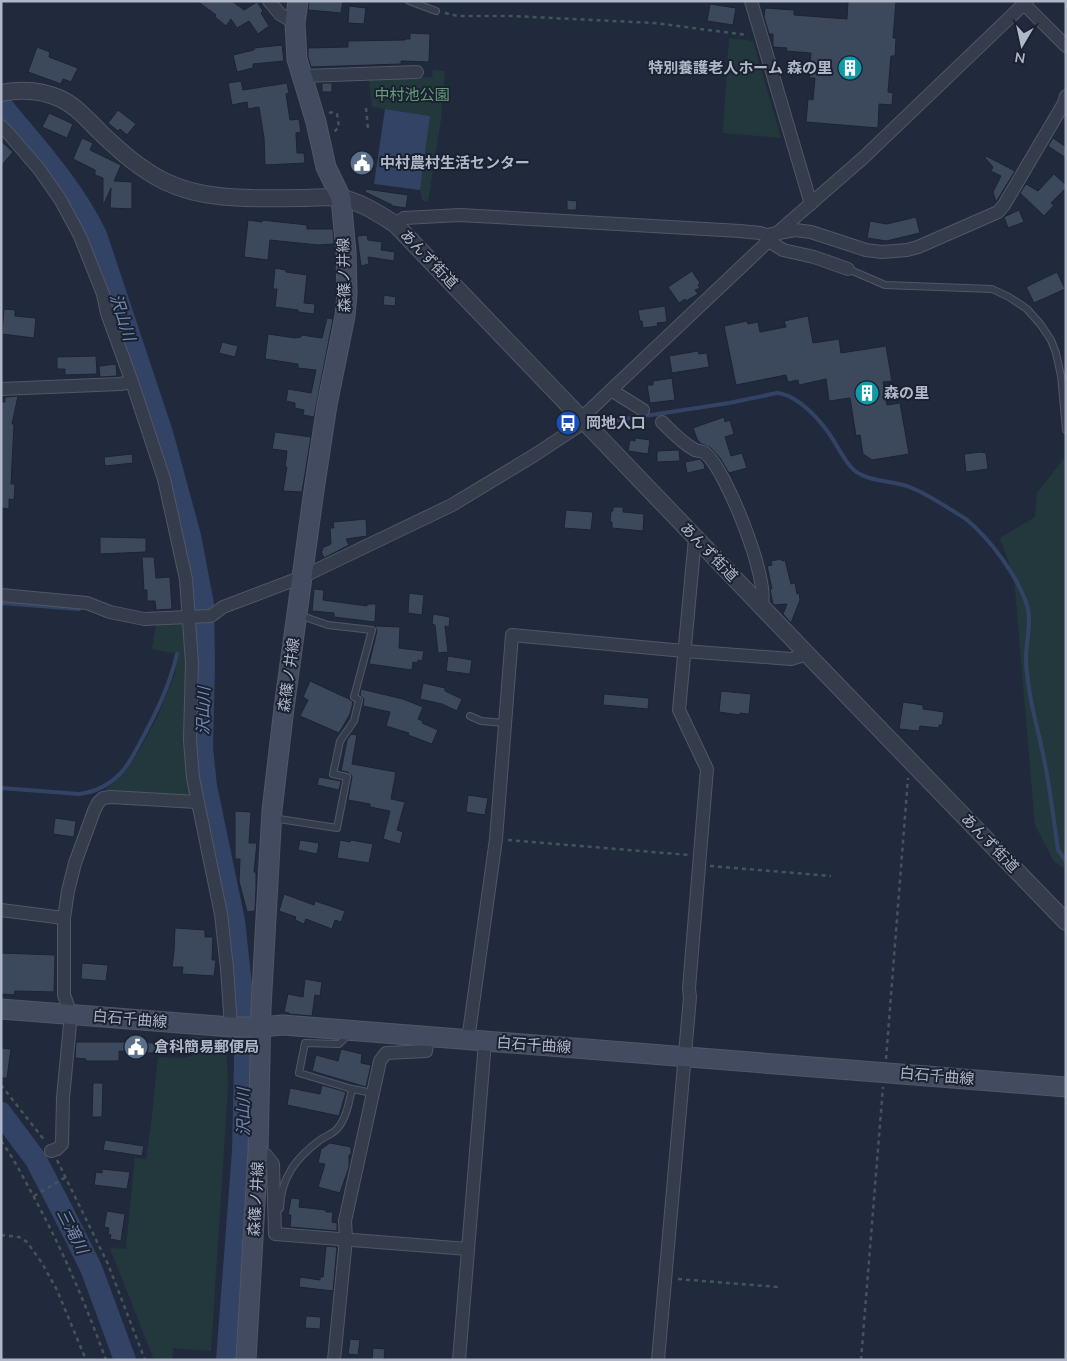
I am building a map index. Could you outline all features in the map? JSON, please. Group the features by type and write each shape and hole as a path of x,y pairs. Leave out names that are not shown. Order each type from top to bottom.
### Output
{"main road":[{"name":"森篠ノ井線","path":"246,1360 258,1152 259,1027 272,810 302,577 327,405 346,316 347,294 346,252 341,198 326,167 316,122 297,59 295,23 298,1"},
{"name":"白石千曲線","path":"1,1009 232,1027 283,1025 684,1055 1066,1087"}],"street":[{"path":"269,1 280,14 295,23"},
{"path":"751,1 811,204"},
{"path":"1,595 87,603 110,612 144,618 211,616 223,607 302,577 452,505 533,456 576,427 611,390 773,237 863,158 1026,3 1066,46"},
{"path":"303,76 417,72"},
{"name":"あんず街道","path":"4,93 21,90 47,94 62,99 84,116 120,151 143,168 165,182 191,192 214,196 238,197 341,198 371,209 395,224 1066,922"},
{"path":"773,237 794,230 811,232 866,250 890,252 918,247 998,212 1004,206 1064,103 1066,96"},
{"path":"1,126 39,169 60,199 80,236 103,294 107,314 164,479 186,579 192,616 190,740 193,778 221,914 228,968 232,1027"},
{"path":"395,224 404,218 460,215 760,232 773,237 783,250 814,257 848,269"},
{"path":"1,389 132,382"},
{"path":"611,390 643,410"},
{"path":"662,422 695,450 706,453 724,479 751,541 757,561 764,601 761,606"},
{"path":"658,1360 690,997 688,988 707,769 679,710 695,538"},
{"path":"459,1360 468,1249 477,1041 496,839 512,636 791,659 807,654"},
{"path":"51,1151 57,1149 62,1144 63,1098 71,1014 64,994 64,918 75,863 98,802 103,798 111,797 197,802"},
{"path":"1,910 64,918"},
{"path":"334,1360 346,1239 345,1221 380,1061 386,1053 426,1051 428,1037"},
{"path":"258,1152 266,1155 273,1164 275,1234 468,1249"}],"lane":[{"path":"409,1 436,11"},
{"path":"848,269 884,284 992,289 1027,309 1051,340 1056,354 1061,376 1066,430"},
{"path":"279,819 338,828 347,777 334,774 340,741 354,722 359,700 354,697 372,630 328,625 297,615"},
{"path":"470,716 481,721 505,723"},
{"path":"351,1030 339,1044 305,1043 299,1073 372,1093"},
{"path":"280,1234 280,1193 283,1184 296,1161 307,1150 336,1131 349,1104 352,1089"}],"path":[{"path":"436,11 458,16 512,16 654,23 762,37"},
{"path":"366,108 368,129"},
{"path":"323,114 333,112 338,114 340,123 336,130 328,134"},
{"path":"340,123 344,122"},
{"path":"861,1360 910,760"},
{"path":"496,839 831,876"},
{"path":"1,1085 51,1151 66,1177 108,1264 144,1360"},
{"path":"1,1141 35,1196 60,1246 106,1360"},
{"path":"35,1196 66,1177"},
{"path":"1,1235 18,1237 27,1242 42,1262 57,1290 86,1360"},
{"path":"665,1278 778,1287"}],"green space":[{"path":"729,38 753,41 781,138 723,133"},
{"name":"中村池公園","path":"433,70 445,71 441,119 428,202 422,200 420,190 430,116 372,107 369,78 432,77"},
{"path":"1066,456 1066,869 1054,862 1035,825 1014,577 1000,538 1035,517 1037,493"},
{"path":"180,621 185,624 190,792 188,796 107,792 107,788 123,775 138,753 157,718 175,674 179,654 152,649 156,623"},
{"path":"190,1036 226,1039 228,1087 211,1351 173,1348 172,1360 154,1360 110,1248 126,1249 135,1158 146,1159 158,1057 184,1058 192,1056"}],"water":[{"path":"385,109 430,116 420,190 374,184"}],"building":[{"path":"197,1 232,1 244,10 257,2 269,26 258,34 249,21 237,28 231,19 226,26 215,17 216,15"},
{"path":"309,1 343,1 341,13 308,10"},
{"name":"特別養護老人ホーム 森の里","path":"848,1 896,1 893,38 896,38 895,56 891,56 888,92 893,93 892,105 879,104 878,128 806,122 808,99 813,100 815,78 809,78 811,53 786,51 787,48 773,47 773,34 769,34 764,17 765,8 794,10 794,15 847,19"},
{"path":"710,4 736,8 733,25 707,21"},
{"path":"349,6 366,8 364,24 348,23"},
{"path":"410,33 430,34 429,62 401,61 401,64 311,67 308,57 308,48 348,47 348,41 405,40 410,39"},
{"path":"282,45 284,61 253,64 253,68 237,72 233,55 254,50 254,48"},
{"path":"37,47 50,52 49,57 78,68 71,82 63,79 61,84 28,72"},
{"path":"241,81 243,90 287,83 289,93 286,94 290,120 299,119 301,132 296,133 297,153 304,153 305,163 265,165 264,138 259,107 248,109 247,102 232,105 228,83"},
{"path":"322,83 332,83 332,92 322,92"},
{"path":"118,110 136,124 127,135 108,123"},
{"path":"49,113 73,124 67,138 42,127"},
{"path":"82,138 93,143 90,150 121,165 114,181 132,182 132,209 110,208 111,188 103,206 103,178 95,175 95,170 73,159"},
{"path":"1053,138 1066,147 1066,158 1048,146"},
{"path":"1,141 13,152 1,166"},
{"name":"中村農村生活センター","path":"355,153 371,155 368,173 352,170"},
{"path":"986,156 1015,171 996,202 993,192 1001,176 991,171 993,167 985,158"},
{"path":"1054,174 1066,185 1066,188 1051,203 1054,205 1044,216 1020,193 1026,184 1038,191"},
{"path":"366,189 408,195 406,208 392,206 365,192"},
{"path":"567,200 577,201 576,210 567,210"},
{"path":"1019,210 1024,222 1008,228 1004,217"},
{"path":"916,217 920,233 886,241 867,238 870,221 887,224"},
{"path":"248,220 307,225 307,229 333,229 334,244 318,245 270,240 268,260 244,257"},
{"path":"367,235 368,240 382,242 381,250 395,252 394,261 368,257 369,264 361,266 357,236"},
{"path":"275,268 286,270 286,272 307,275 304,303 315,304 314,314 275,307 277,289 273,289"},
{"path":"692,271 700,283 698,285 700,288 695,290 698,294 679,303 668,287"},
{"path":"1057,272 1065,289 1034,303 1026,287"},
{"path":"384,295 396,297 395,306 383,305"},
{"path":"665,306 667,322 657,323 658,326 643,328 638,310"},
{"path":"4,309 15,310 15,316 36,318 34,338 2,334"},
{"path":"808,316 813,343 839,339 841,353 886,346 892,381 883,382 887,405 900,403 909,454 872,460 863,454 860,435 856,436 850,398 829,401 826,379 799,385 798,380 788,382 786,375 736,385 724,326 747,321 748,324 758,322 760,332 786,327 784,321"},
{"path":"327,318 333,319 314,417 303,415 304,410 295,408 295,403 286,401 288,389 311,393 316,370 298,368 298,364 265,359 268,334 295,338 301,337 301,335 322,338"},
{"path":"222,342 238,346 235,357 219,353"},
{"path":"698,351 699,354 707,353 709,367 672,373 669,356"},
{"path":"96,356 97,374 65,375 65,369 57,369 57,357"},
{"path":"116,364 117,376 100,377 99,366"},
{"path":"672,378 675,400 650,403 647,385 653,385 653,381"},
{"path":"18,396 12,424 14,424 11,484 15,484 14,500 9,499 9,509 1,508 1,402 5,402 5,397"},
{"path":"724,417 725,422 730,420 734,434 725,437 731,456 742,453 747,468 729,473 711,448 700,443 693,428"},
{"path":"275,432 311,437 302,492 283,491 287,467 285,467 287,451 272,449"},
{"path":"635,438 650,440 648,454 628,451 630,440 635,441"},
{"path":"679,450 680,461 657,462 657,451"},
{"path":"986,453 988,469 966,472 964,454"},
{"path":"132,454 133,463 105,466 104,457"},
{"path":"700,459 705,469 687,473 685,462"},
{"path":"613,507 623,507 623,512 644,514 643,531 612,528 612,522 610,522"},
{"path":"566,510 593,512 591,530 564,528"},
{"path":"366,519 367,536 346,539 349,545 324,558 321,551 323,550 322,548 331,544 330,528 334,528 333,522"},
{"path":"100,537 146,538 146,552 100,554"},
{"path":"142,557 154,557 156,578 170,577 172,609 156,610 155,601 147,601 147,590 144,590"},
{"path":"781,559 782,561 785,560 791,584 795,583 797,594 799,593 800,600 791,623 783,614 787,604 774,605 770,589 772,589 767,566 772,565 771,561"},
{"path":"314,589 324,590 323,600 367,606 367,604 376,604 375,622 334,617 334,613 312,611"},
{"path":"409,593 424,595 422,615 408,613"},
{"path":"433,614 450,617 449,627 445,626 448,652 438,653 435,625 432,624"},
{"path":"375,626 400,627 399,648 424,651 422,661 418,660 418,663 413,662 412,670 369,664 377,631"},
{"path":"448,656 472,660 470,674 446,671"},
{"path":"310,681 353,702 350,714 339,733 300,716 308,700 303,697"},
{"path":"423,683 445,688 445,691 462,699 457,711 442,704 420,699"},
{"path":"361,689 403,699 423,707 418,719 423,721 422,723 438,730 432,744 408,735 409,733 386,726 390,712 363,706 364,699 360,695"},
{"path":"721,691 751,694 749,714 740,713 740,715 719,712"},
{"path":"604,694 649,698 648,709 603,705"},
{"path":"903,702 923,705 923,709 944,712 942,725 939,725 939,728 920,726 919,731 899,729"},
{"path":"351,734 357,735 352,764 396,772 391,799 405,802 397,830 403,832 400,844 383,839 390,811 370,807 370,804 348,800 352,776 348,772 341,771 347,740"},
{"path":"319,777 341,781 339,790 317,785"},
{"path":"468,795 488,798 485,815 466,812"},
{"path":"235,811 251,812 249,843 257,843 254,872 256,872 255,911 247,912 239,881 240,859 235,859"},
{"path":"55,818 76,821 74,837 53,834"},
{"path":"300,840 319,843 317,854 298,850"},
{"path":"340,840 373,844 369,863 337,858"},
{"path":"284,894 314,905 315,901 345,911 341,922 335,920 332,929 306,919 304,924 295,920 296,917 279,911"},
{"path":"175,928 205,930 205,937 213,937 212,960 216,960 214,976 182,974 183,967 172,967"},
{"path":"1,953 55,955 54,992 15,991 14,995 1,994"},
{"path":"82,963 108,965 106,981 81,979"},
{"path":"305,979 322,982 320,996 315,995 312,1016 284,1012 288,994 303,997"},
{"path":"130,1040 168,1045 167,1054 119,1051 119,1061 86,1061 86,1059 75,1058 76,1042 130,1042"},
{"path":"1,1048 11,1049 7,1078 1,1078"},
{"path":"341,1049 362,1054 361,1063 371,1065 366,1087 312,1071 316,1055 338,1061"},
{"path":"93,1083 103,1083 102,1117 92,1117"},
{"path":"322,1085 346,1092 339,1116 287,1105 290,1088 320,1094"},
{"path":"105,1140 144,1146 142,1156 103,1150"},
{"path":"330,1143 351,1147 349,1167 340,1193 318,1187 325,1164 318,1163 321,1149"},
{"path":"102,1169 130,1172 127,1189 94,1185 96,1172 102,1173"},
{"path":"291,1198 300,1199 299,1207 333,1212 332,1222 337,1223 337,1231 290,1227 291,1215 288,1215"},
{"path":"107,1211 125,1214 121,1241 110,1239 111,1235 108,1234 109,1228 104,1227"},
{"path":"326,1246 337,1247 333,1291 299,1287 300,1277 320,1280 320,1277 323,1277"},
{"path":"306,1316 321,1317 320,1329 305,1328"},
{"path":"350,1339 360,1340 358,1355 348,1354"},
{"path":"373,1348 385,1349 384,1360 372,1360"}],"waterway":[{"name":"沢山川","path":"1,105 64,183 96,235 162,433 190,536 203,604 202,748 206,786 234,921 243,1004 245,1063 243,1151 227,1360"},
{"path":"599,423 729,403 777,393 785,395 802,404 817,418 845,460 854,470 867,477 905,485 919,491 966,519 975,527 1002,558 1017,582 1027,605 1029,625 1026,661 1029,691 1046,770 1058,850 1066,861"},
{"path":"1,603 79,609"},
{"path":"1,788 79,794 96,790 111,781 126,767 147,730 166,688 177,654"},
{"name":"三滝川","path":"1,1113 36,1160 64,1214 91,1268 125,1360"}],"place":[{"name":"特別養護老人ホーム 森の里","path":"850,68"},
{"name":"中村農村生活センター","path":"362,163"},
{"name":"森の里","path":"867,393"},
{"name":"岡地入口","path":"568,423"},
{"name":"倉科簡易郵便局","path":"136,1047"}]}
